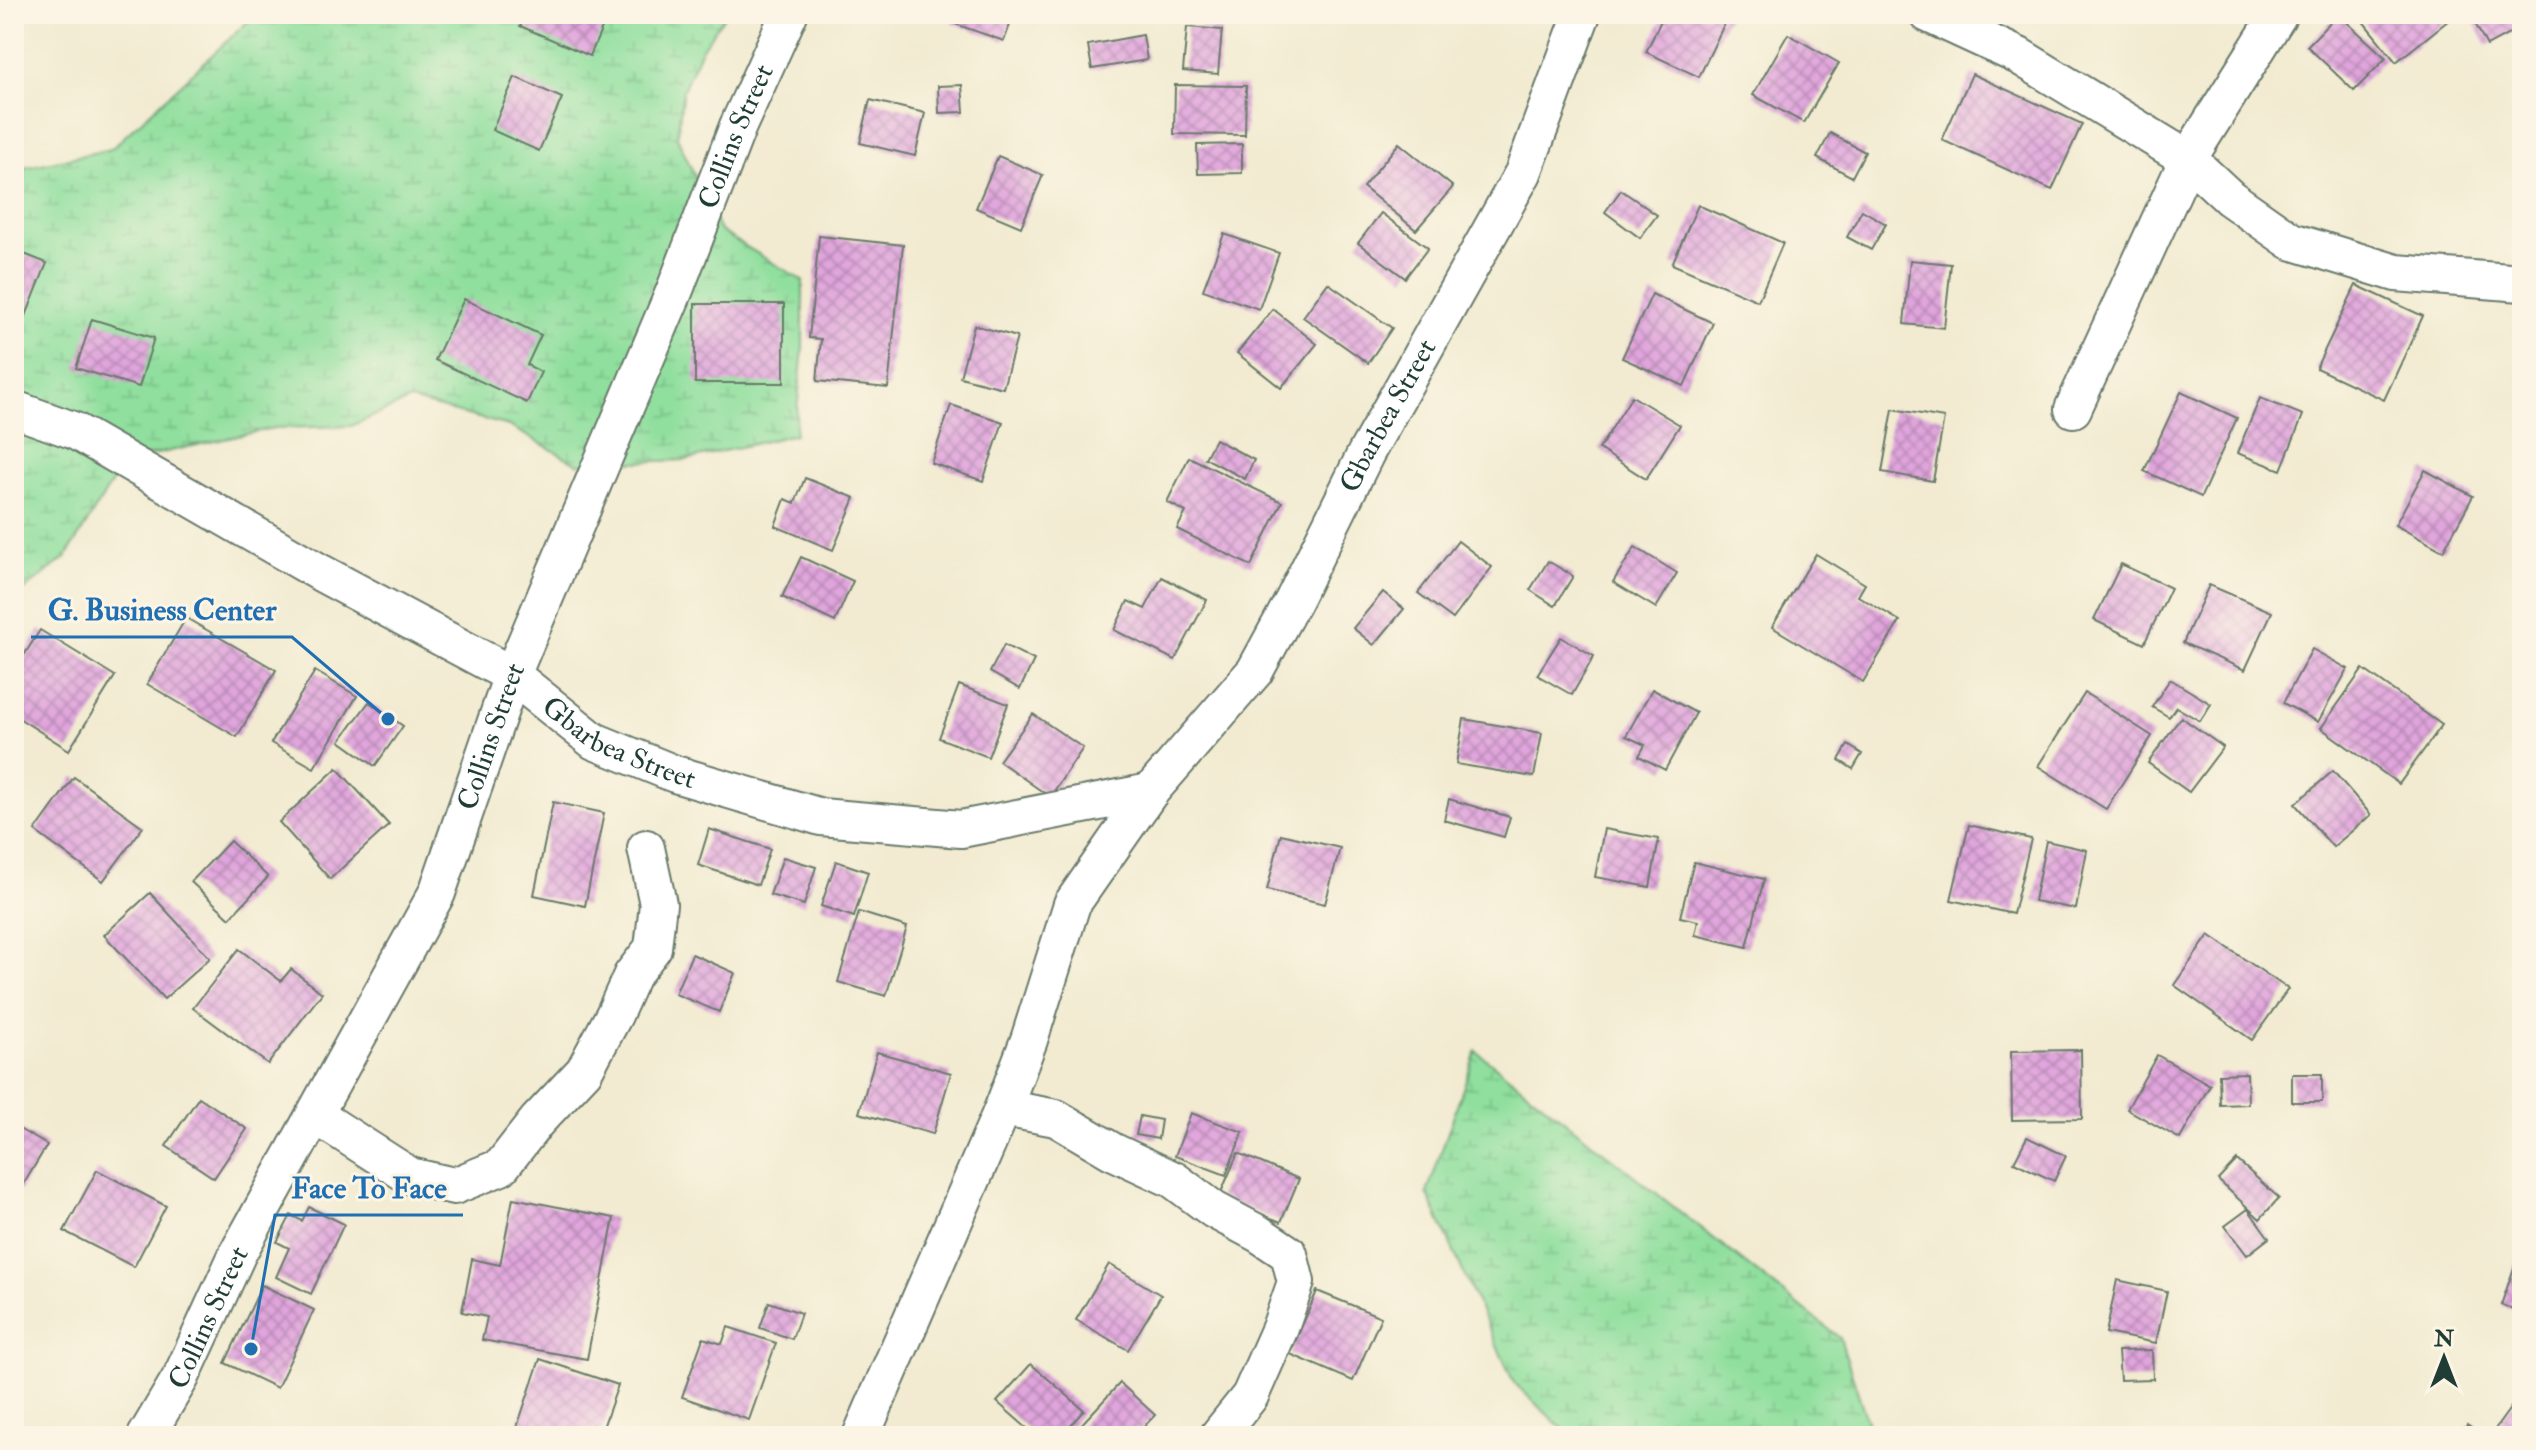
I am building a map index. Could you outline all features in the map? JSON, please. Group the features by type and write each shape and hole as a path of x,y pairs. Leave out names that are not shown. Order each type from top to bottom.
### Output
{"street":[{"name":"Collins Street","path":"146,1436 181,1377 238,1253 437,893 512,675 674,292 738,126 789,14"},
{"name":"Gbarbea Street","path":"861,1436 1003,1108 1029,1040 1072,904 1150,792 1255,671 1366,453 1523,173 1582,14"},
{"path":"1928,14 2019,56 2188,159 2230,198 2291,241 2396,273 2522,283"},
{"path":"2073,409 2188,159 2279,14"},
{"name":"Gbarbea Street","path":"14,409 75,431 321,573 512,675 594,741 675,774 821,817 961,829 1150,792"},
{"path":"315,1115 410,1176 454,1186 501,1167 537,1121 584,1071 632,975 653,948 658,904 646,848"},
{"path":"1003,1108 1056,1118 1112,1151 1174,1180 1214,1210 1289,1254 1296,1282 1280,1328 1250,1396 1218,1436"}],"green space":[{"path":"256,14 726,14 700,51 683,90 677,137 720,231 803,281 803,347 795,434 686,460 578,464 509,426 410,400 351,426 274,428 125,461 66,557 14,598 14,170 111,149"},
{"path":"1476,1051 1840,1338 1872,1436 1570,1436 1514,1383 1427,1193"}],"building":[{"path":"526,14 608,14 590,56 520,26"},
{"path":"955,14 1014,14 1004,41 952,23"},
{"path":"1664,14 1729,14 1699,77 1646,52"},
{"path":"2338,14 2386,58 2354,91 2307,46"},
{"path":"2357,14 2452,14 2454,16 2396,62"},
{"path":"2470,14 2522,14 2522,27 2487,46"},
{"path":"1187,27 1222,30 1218,74 1183,71"},
{"path":"1788,34 1839,63 1804,123 1753,95"},
{"path":"1143,35 1147,60 1092,69 1088,45"},
{"path":"1972,74 2082,124 2052,190 1942,140"},
{"path":"515,77 562,98 539,151 492,130"},
{"path":"962,85 964,112 939,113 938,86"},
{"path":"1175,85 1246,86 1245,135 1174,134"},
{"path":"870,100 925,113 915,156 860,143"},
{"path":"1830,133 1865,152 1852,177 1817,158"},
{"path":"1399,143 1453,187 1416,230 1363,187"},
{"path":"1242,144 1242,173 1198,174 1197,145"},
{"path":"998,156 1043,175 1021,227 976,208"},
{"path":"1621,190 1657,215 1640,238 1605,212"},
{"path":"1698,205 1783,243 1758,301 1672,264"},
{"path":"1862,210 1886,224 1871,250 1847,237"},
{"path":"1381,213 1428,248 1405,278 1358,243"},
{"path":"1224,234 1279,253 1259,309 1203,290"},
{"path":"819,236 903,245 888,388 817,381 821,339 809,338"},
{"path":"14,250 47,263 14,346"},
{"path":"1910,260 1951,264 1944,328 1904,324"},
{"path":"1328,283 1392,328 1368,363 1303,317"},
{"path":"2356,285 2423,316 2384,400 2316,368"},
{"path":"1652,294 1713,323 1684,386 1622,358"},
{"path":"464,299 541,335 527,365 541,372 527,403 435,360"},
{"path":"695,304 784,304 784,383 695,383"},
{"path":"1273,309 1317,344 1281,388 1237,353"},
{"path":"92,319 154,338 139,387 76,368"},
{"path":"974,325 1017,337 1003,388 960,377"},
{"path":"2181,392 2237,418 2201,497 2144,471"},
{"path":"1632,396 1680,425 1646,479 1599,449"},
{"path":"2260,398 2303,415 2281,470 2237,453"},
{"path":"951,405 1003,422 983,481 931,463"},
{"path":"1893,409 1944,418 1933,481 1882,472"},
{"path":"1215,439 1254,460 1245,479 1205,458"},
{"path":"1189,457 1282,502 1251,566 1177,529 1186,512 1167,502"},
{"path":"2425,470 2473,496 2443,551 2395,525"},
{"path":"805,478 855,498 833,550 775,526 785,499 795,503"},
{"path":"1458,541 1492,567 1453,619 1418,593"},
{"path":"1635,547 1677,573 1656,608 1613,582"},
{"path":"1816,554 1865,584 1858,596 1900,621 1863,682 1772,627"},
{"path":"801,557 853,581 835,622 782,597"},
{"path":"1548,561 1573,576 1555,606 1530,590"},
{"path":"2121,564 2171,588 2144,644 2094,620"},
{"path":"1162,577 1207,600 1175,660 1114,630 1128,601 1145,609"},
{"path":"2209,585 2272,612 2245,670 2183,643"},
{"path":"1383,592 1404,609 1374,645 1353,628"},
{"path":"186,618 276,670 237,737 147,684"},
{"path":"40,630 115,676 69,750 14,715 14,671"},
{"path":"1561,637 1594,656 1572,695 1537,675"},
{"path":"1004,645 1034,660 1020,689 990,672"},
{"path":"2312,649 2348,669 2318,722 2283,703"},
{"path":"2363,669 2442,725 2399,784 2321,728"},
{"path":"315,671 357,696 314,768 271,743"},
{"path":"2170,679 2211,704 2200,721 2176,707 2169,717 2152,707"},
{"path":"959,685 1008,704 988,757 939,738"},
{"path":"1652,689 1696,713 1665,770 1639,756 1645,745 1626,736"},
{"path":"2085,693 2152,736 2106,809 2038,766"},
{"path":"369,702 403,726 375,766 340,741"},
{"path":"1033,714 1083,748 1050,797 999,761"},
{"path":"2181,717 2223,747 2189,792 2148,763"},
{"path":"1464,719 1542,733 1534,777 1456,764"},
{"path":"1848,745 1862,754 1853,769 1839,760"},
{"path":"337,768 389,825 330,879 279,822"},
{"path":"2333,771 2371,815 2333,847 2295,804"},
{"path":"74,777 143,827 103,881 35,831"},
{"path":"1449,799 1510,817 1504,837 1444,820"},
{"path":"553,802 604,813 585,906 534,895"},
{"path":"1969,825 2031,839 2013,914 1951,900"},
{"path":"709,829 770,849 758,885 698,865"},
{"path":"1604,829 1659,839 1650,887 1595,877"},
{"path":"1281,834 1340,848 1325,904 1267,890"},
{"path":"230,841 268,877 230,918 191,882"},
{"path":"2046,841 2087,850 2076,909 2034,901"},
{"path":"783,857 816,867 804,905 770,895"},
{"path":"836,861 868,872 854,917 821,906"},
{"path":"1694,862 1764,879 1747,947 1695,935 1698,921 1680,917"},
{"path":"150,893 210,958 164,999 104,935"},
{"path":"859,912 907,927 886,996 838,982"},
{"path":"2209,935 2288,989 2252,1040 2174,985"},
{"path":"239,949 281,981 291,969 322,993 268,1064 193,1008"},
{"path":"692,954 735,973 719,1012 675,994"},
{"path":"2081,1050 2082,1119 2012,1120 2011,1051"},
{"path":"877,1052 951,1073 933,1134 859,1113"},
{"path":"2157,1055 2210,1085 2180,1139 2127,1109"},
{"path":"2247,1073 2248,1104 2220,1105 2219,1074"},
{"path":"2292,1074 2322,1074 2322,1102 2292,1102"},
{"path":"199,1097 247,1129 214,1178 166,1146"},
{"path":"1191,1113 1243,1132 1226,1175 1175,1156"},
{"path":"1140,1116 1161,1120 1158,1139 1136,1135"},
{"path":"14,1126 47,1145 19,1192 14,1189"},
{"path":"2027,1137 2066,1156 2054,1181 2014,1162"},
{"path":"1238,1153 1299,1179 1281,1222 1219,1197"},
{"path":"2237,1160 2279,1198 2260,1219 2218,1180"},
{"path":"97,1170 166,1206 134,1267 64,1231"},
{"path":"513,1198 614,1218 587,1359 482,1340 487,1317 462,1312 472,1259 500,1265"},
{"path":"309,1207 344,1224 311,1294 276,1277 289,1248 277,1242 291,1215 302,1221"},
{"path":"2248,1209 2269,1238 2247,1255 2225,1226"},
{"path":"2522,1245 2522,1312 2501,1305"},
{"path":"1109,1264 1161,1295 1128,1350 1076,1320"},
{"path":"2117,1280 2167,1291 2156,1343 2106,1333"},
{"path":"262,1285 314,1310 277,1388 225,1363"},
{"path":"1317,1291 1381,1317 1353,1381 1290,1354"},
{"path":"769,1302 801,1313 792,1339 760,1328"},
{"path":"728,1327 776,1343 749,1420 682,1397 703,1338 722,1344"},
{"path":"2152,1350 2153,1379 2120,1380 2118,1351"},
{"path":"540,1359 618,1385 600,1436 514,1436"},
{"path":"1031,1364 1084,1410 1061,1436 1036,1436 997,1402"},
{"path":"1120,1383 1155,1415 1135,1436 1084,1436 1077,1429"},
{"path":"2522,1392 2522,1436 2490,1436"},
{"path":"2467,1425 2483,1436 2459,1436"}],"place":[{"name":"G. Business Center","path":"388,719"},
{"name":"Face To Face","path":"251,1349"}]}
